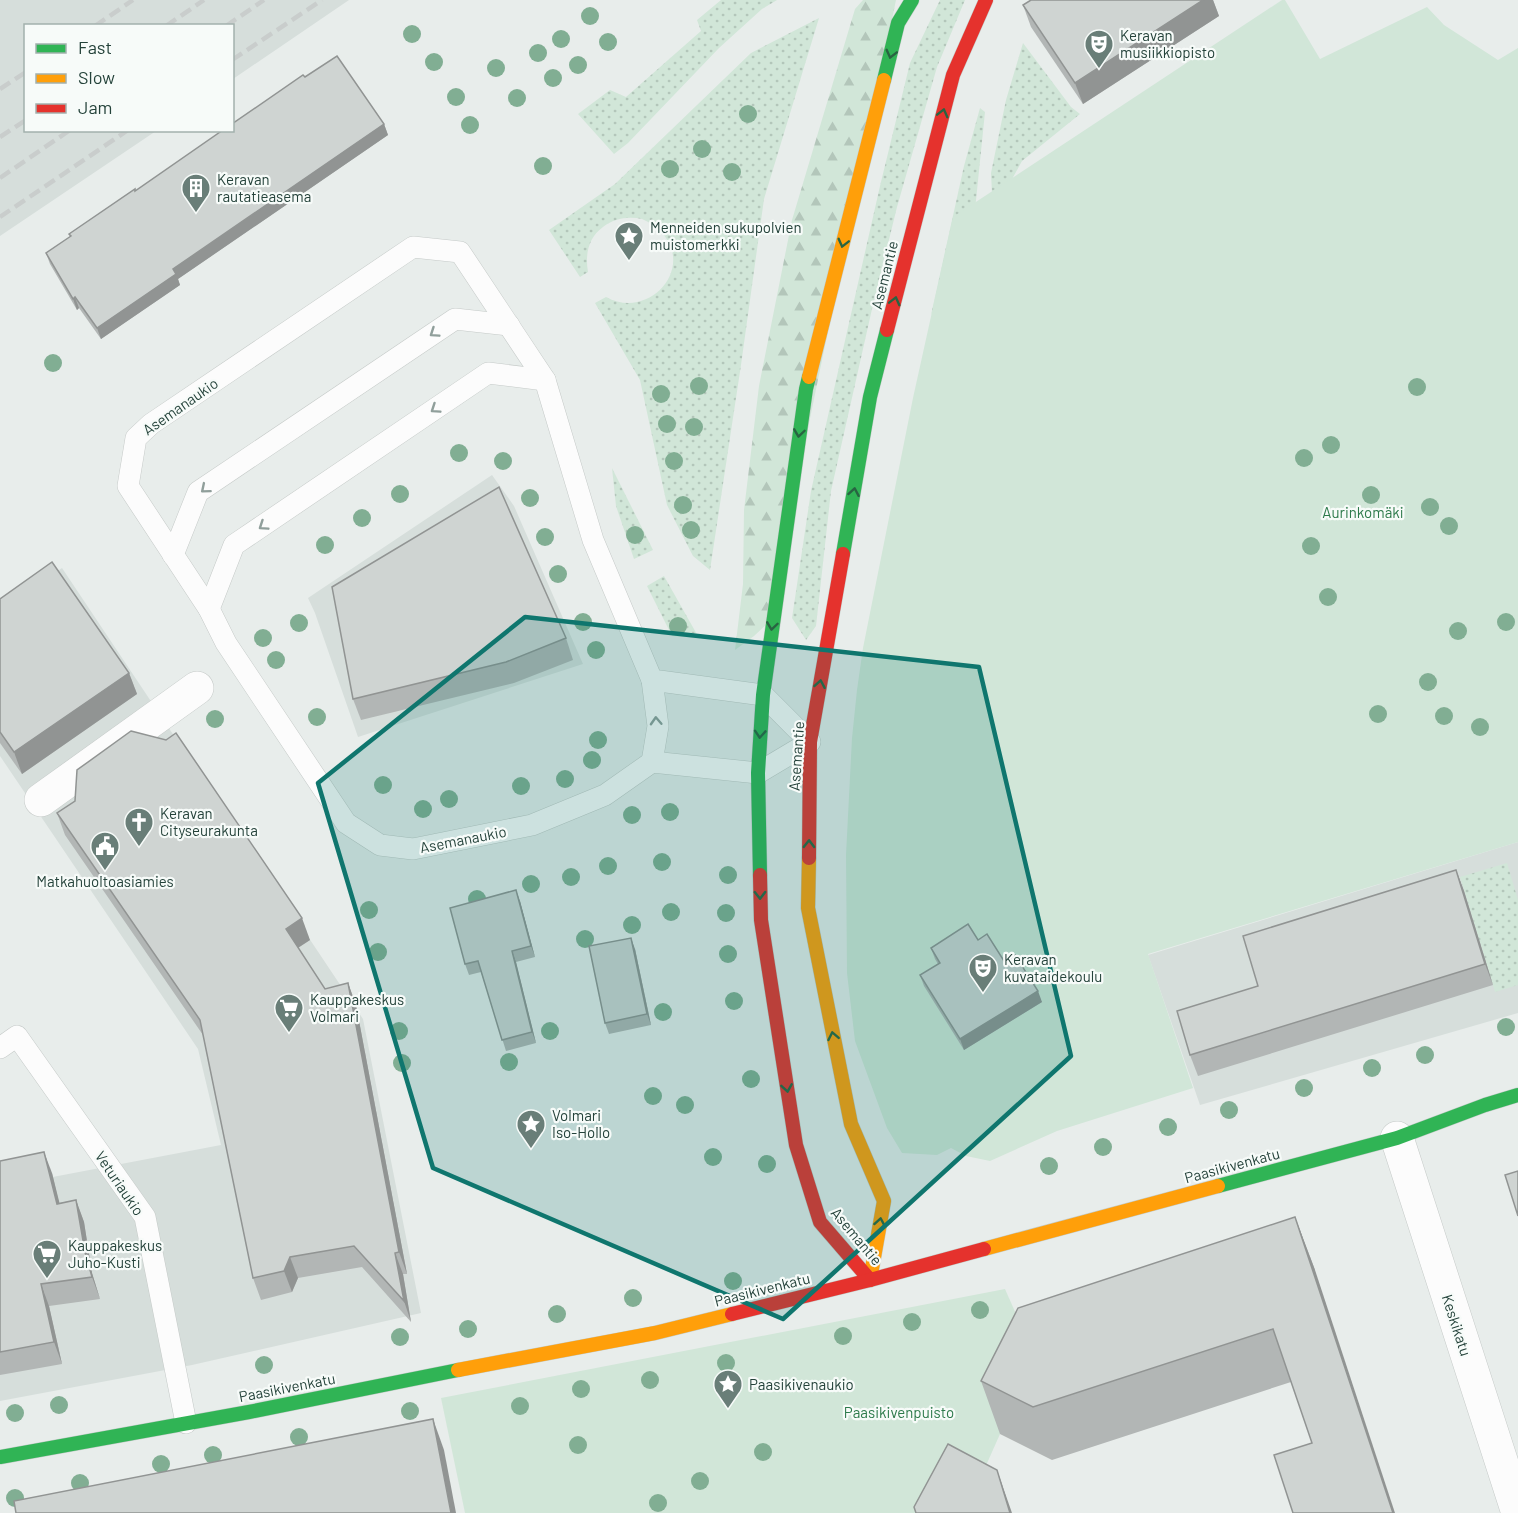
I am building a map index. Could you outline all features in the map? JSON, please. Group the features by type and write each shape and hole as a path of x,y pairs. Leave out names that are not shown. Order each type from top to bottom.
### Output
{"street":[{"name":"Asemantie","path":"870,1280 820,1222 796,1145 761,920 758,773 763,695 806,389 898,23 912,0"},
{"name":"Asemantie","path":"870,1280 884,1201 851,1124 808,908 810,742 870,397 953,75 986,0"},
{"path":"41,800 197,688"},
{"name":"Paasikivenkatu","path":"0,1457 656,1333 870,1280 1397,1138 1518,1095"},
{"name":"Keskikatu","path":"1397,1138 1518,1513"}],"lane":[{"name":"Asemanaukio","path":"413,247 460,252 545,380 593,540 652,680 657,726 652,762 605,795 532,825 413,849 380,845 346,823 226,643 209,609 128,486 136,438 151,424 413,247"},
{"path":"173,555 198,492 455,320 509,325"},
{"path":"209,609 234,545 488,374 545,380"},
{"path":"652,680 763,695 810,742 758,773 652,762"},
{"name":"Veturiaukio","path":"0,1048 18,1036 145,1217 186,1423"}],"highlighted area":[{"path":"525,617 979,667 1071,1056 783,1319 433,1168 318,783"}],"shaded area":[{"path":"0,0 349,0 234,78 234,24 24,24 24,132 155,132 0,236"},
{"path":"492,475 514,506 583,664 358,737 308,598"},
{"path":"62,568 363,1019 421,1313 192,1365 0,1401 0,1187 221,1145 198,1049 0,756 0,610"},
{"path":"1518,842 1518,1013 1200,1105 1148,955"}],"green space":[{"path":"721,0 777,0 762,9 719,48 628,143 614,154 578,114 610,90 626,97 701,31 697,20"},
{"path":"863,0 896,0 768,623 735,650 743,584 744,510 759,386 792,220 855,9"},
{"path":"940,0 965,0 937,67 897,207 831,491 816,626 806,640 792,618 811,491 910,63"},
{"name":"Aurinkomäki","path":"1285,0 1320,59 1427,7 1444,25 1498,60 1518,48 1518,842 1148,954 1193,1088 1057,1131 990,1161 966,1156 951,1148 937,1155 902,1153 887,1128 855,1041 847,973 846,855 852,738 863,648 913,398 953,217"},
{"path":"819,18 764,199 710,570 693,556 667,505 640,380 595,303 606,297 622,303 638,302 652,296 663,287 670,275 673,261 670,246 652,224 642,219 622,218 607,224 594,236 587,253 588,272 580,277 549,230 615,184 751,53"},
{"path":"1023,43 1071,107 1080,114 1022,161 993,214 991,173 1006,100"},
{"path":"980,108 985,112 974,220 931,315 964,166"},
{"path":"612,468 653,550 634,559 616,506"},
{"path":"664,576 699,638 672,636 647,586"},
{"path":"1507,863 1518,900 1518,985 1495,992 1460,877"},
{"name":"Paasikivenpuisto","path":"1005,1289 1020,1323 1000,1434 984,1470 958,1513 465,1513 441,1398"}],"building":[{"name":"Keravan musiikkiopisto","path":"1031,0 1203,0 1075,83 1023,5"},
{"name":"Keravan rautatieasema","path":"337,56 384,124 173,269 176,274 97,328 75,297 73,299 46,253 71,236 69,234 220,132 234,132 234,123 303,75 305,77"},
{"path":"499,487 566,638 506,662 353,699 332,587"},
{"path":"52,562 129,673 14,752 0,732 0,599"},
{"name":"Kauppakeskus Volmari","path":"131,731 166,740 176,733 302,918 286,929 325,989 348,983 399,1252 395,1253 404,1301 354,1246 290,1257 284,1271 253,1278 200,1020 57,813 75,801 77,770"},
{"path":"1456,870 1485,964 1190,1055 1177,1011 1258,986 1243,936"},
{"path":"516,890 531,946 512,951 532,1032 502,1040 478,961 465,964 450,908"},
{"name":"Keravan kuvataidekoulu","path":"968,924 978,940 987,934 1004,961 1015,955 1038,991 960,1039 920,975 940,963 931,948"},
{"path":"631,938 647,1014 605,1023 589,946"},
{"name":"Kauppakeskus Juho-Kusti","path":"44,1152 57,1204 76,1200 92,1277 41,1284 54,1342 0,1352 0,1161"},
{"path":"1518,1171 1518,1216 1505,1175"},
{"path":"1295,1217 1393,1513 1293,1513 1274,1455 1312,1443 1273,1329 1033,1407 981,1381 1018,1308"},
{"path":"433,1419 451,1513 16,1513 14,1501"},
{"path":"948,1444 997,1470 1010,1513 916,1513 914,1507"}],"railway":[{"path":"98,24 133,0"},
{"path":"169,24 204,0"},
{"path":"229,24 264,0"},
{"path":"234,59 322,0"},
{"path":"0,89 24,73"},
{"path":"0,137 24,121"},
{"path":"0,178 67,132"},
{"path":"0,217 125,132"}],"traffic: fast":[{"path":"884,80 898,23 912,0"},
{"path":"843,554 870,397 887,330"},
{"path":"760,875 758,773 763,695 809,377"},
{"path":"1218,1186 1397,1138 1518,1095"},
{"path":"0,1457 249,1412 458,1370"}],"traffic: slow":[{"path":"809,377 884,80"},
{"path":"809,858 808,908 851,1124 884,1201 870,1280"},
{"path":"984,1249 1218,1186"},
{"path":"458,1370 655,1333 732,1314"}],"traffic: jam":[{"path":"887,330 953,75 986,0"},
{"path":"809,858 810,742 843,554"},
{"path":"760,875 761,920 796,1145 820,1222 870,1280"},
{"path":"732,1314 984,1249"}],"place":[{"name":"Keravan musiikkiopisto","path":"1099,70"},
{"name":"Keravan rautatieasema","path":"196,214"},
{"name":"Menneiden sukupolvien muistomerkki","path":"629,262"},
{"name":"Keravan Cityseurakunta","path":"139,848"},
{"name":"Matkahuoltoasiamies","path":"105,872"},
{"name":"Keravan kuvataidekoulu","path":"983,994"},
{"name":"Kauppakeskus Volmari","path":"289,1034"},
{"name":"Volmari Iso-Hollo","path":"531,1150"},
{"name":"Kauppakeskus Juho-Kusti","path":"47,1280"},
{"name":"Paasikivenaukio","path":"728,1410"}]}
